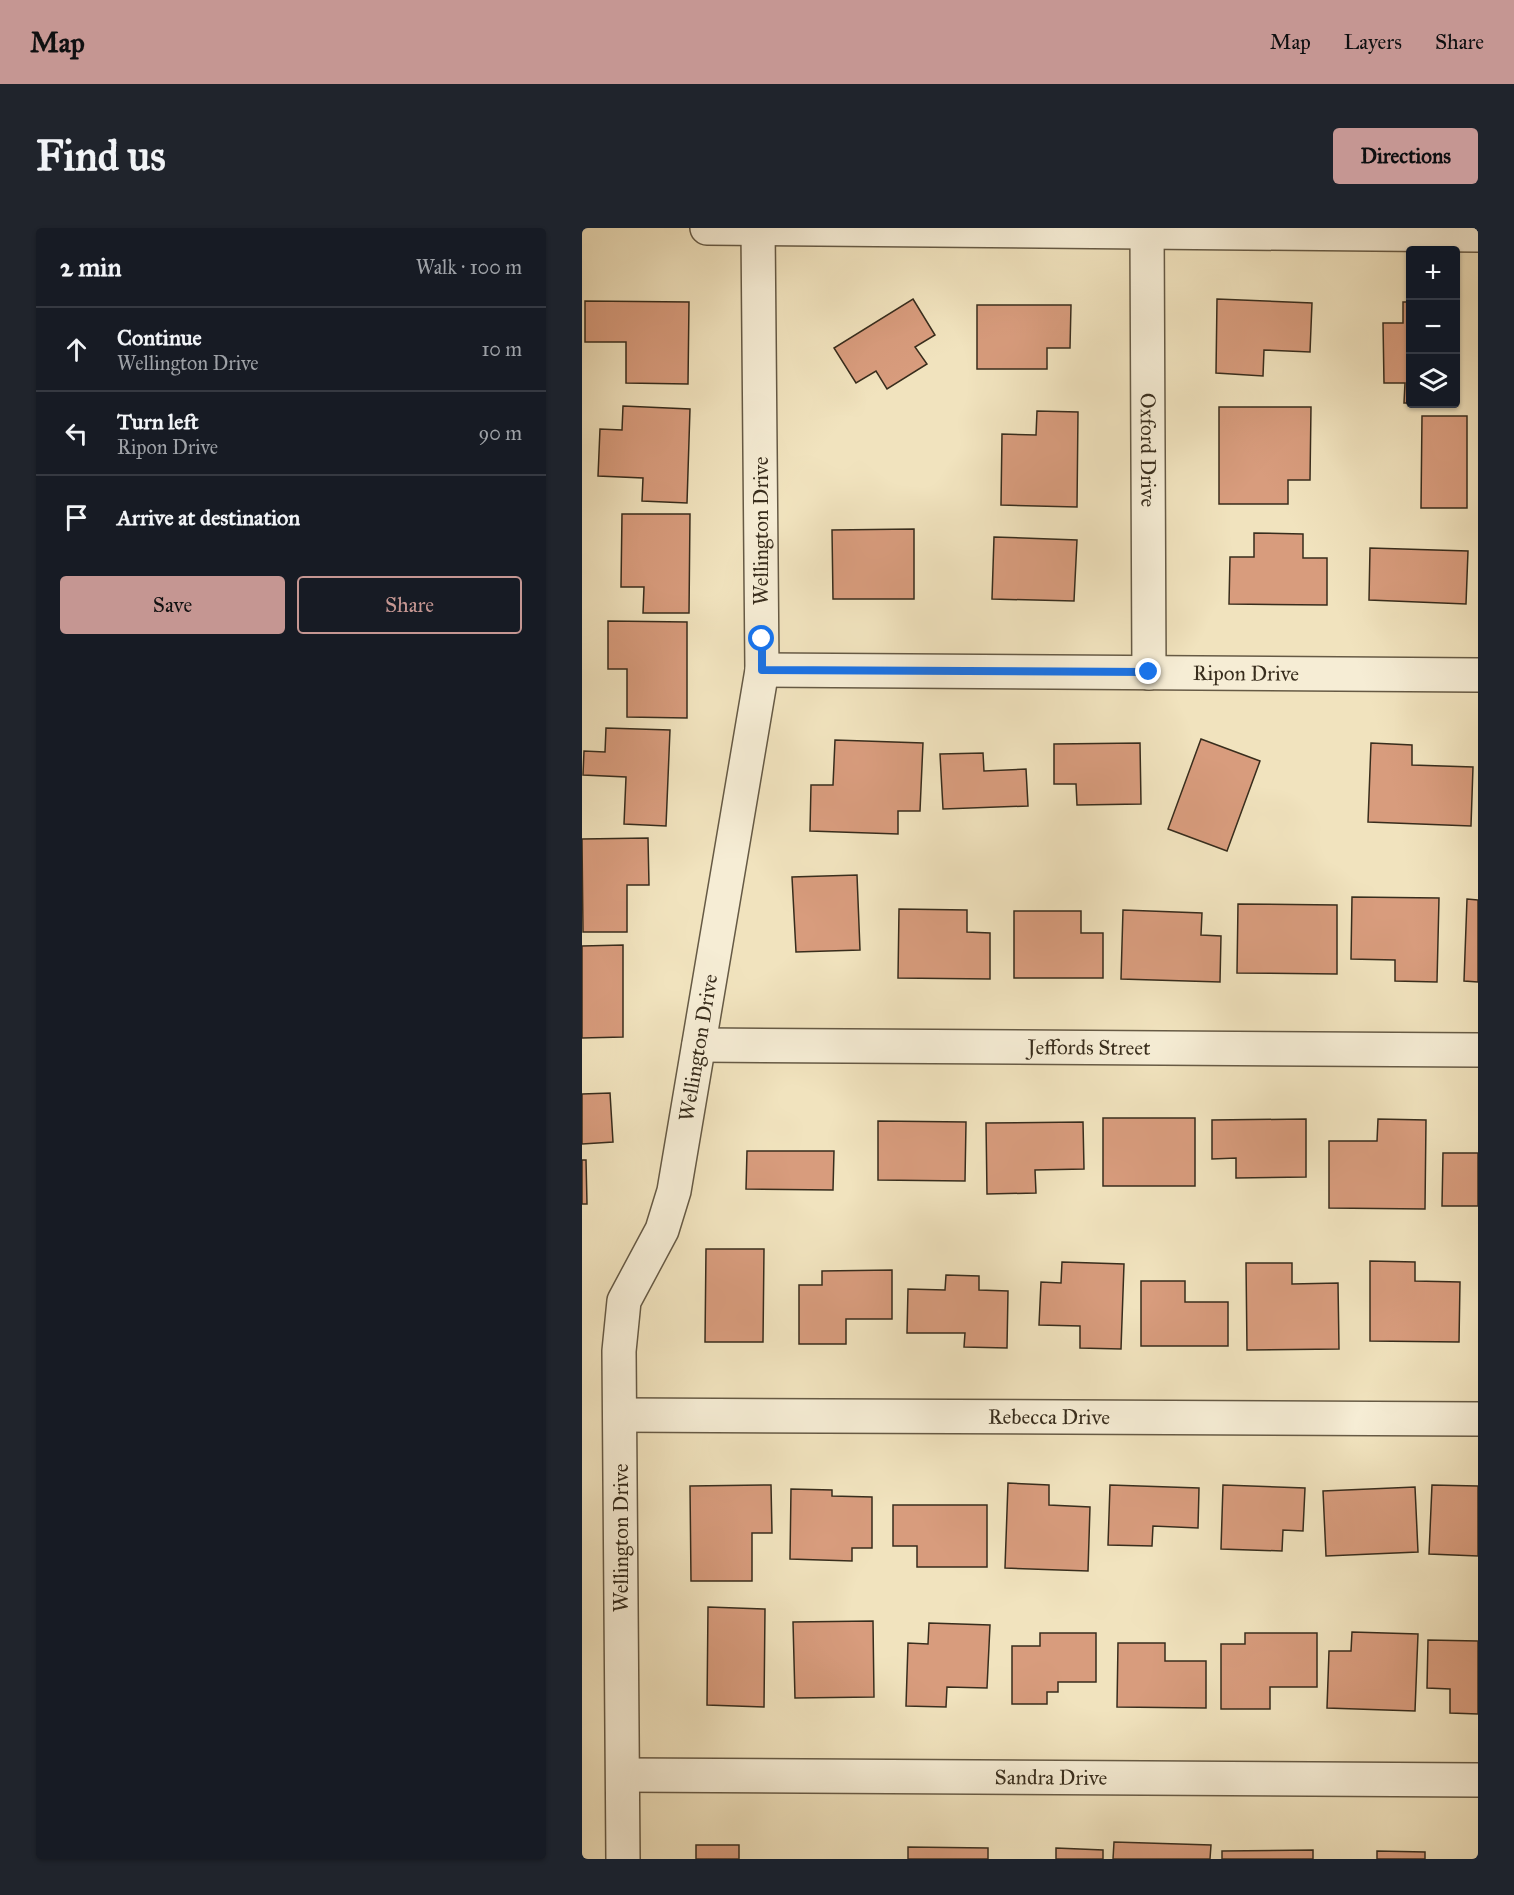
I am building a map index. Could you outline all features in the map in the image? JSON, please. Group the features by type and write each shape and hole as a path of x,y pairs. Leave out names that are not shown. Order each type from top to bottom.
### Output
{"street":[{"path":"707,228 1147,230 1478,235"},
{"name":"Wellington Drive","path":"623,1859 619,1351 624,1301 662,1230 674,1191 762,670 758,228"},
{"name":"Oxford Drive","path":"1147,230 1149,672"},
{"name":"Ripon Drive","path":"762,670 1478,675"},
{"name":"Jeffords Street","path":"699,1045 1478,1050"},
{"name":"Rebecca Drive","path":"620,1415 1478,1419"},
{"name":"Sandra Drive","path":"623,1775 1478,1780"}],"building":[{"path":"913,299 935,335 915,347 927,364 887,389 876,371 856,383 834,348"},
{"path":"1217,299 1312,303 1310,352 1264,350 1263,376 1216,373"},
{"path":"585,301 689,302 688,384 626,383 626,342 585,342"},
{"path":"1403,302 1406,302 1406,403 1404,403 1405,383 1384,383 1383,323 1403,323"},
{"path":"977,305 1071,305 1070,348 1047,348 1047,369 977,369"},
{"path":"623,406 690,409 687,503 642,501 643,478 598,476 600,429 622,430"},
{"path":"1219,407 1311,407 1310,480 1288,480 1288,504 1219,504"},
{"path":"1037,411 1078,412 1077,507 1001,505 1002,434 1036,435"},
{"path":"1422,416 1467,416 1467,508 1421,508"},
{"path":"622,514 690,514 689,613 643,613 644,587 621,587"},
{"path":"914,529 914,599 833,599 832,530"},
{"path":"1254,533 1303,534 1303,558 1327,558 1327,605 1229,604 1230,557 1254,557"},
{"path":"994,537 1077,540 1074,601 992,599"},
{"path":"1370,548 1468,551 1466,604 1369,600"},
{"path":"608,621 687,622 687,718 627,717 627,669 608,669"},
{"path":"606,728 670,730 666,826 624,824 626,777 583,775 584,751 605,752"},
{"path":"1201,739 1260,761 1227,851 1168,829"},
{"path":"835,740 923,743 920,811 898,811 898,834 810,831 811,785 833,785"},
{"path":"1140,743 1141,804 1077,805 1076,784 1054,784 1054,744"},
{"path":"1371,743 1412,745 1412,765 1473,767 1471,826 1368,822"},
{"path":"983,753 984,771 1026,769 1028,806 943,809 940,754"},
{"path":"648,838 649,885 627,885 627,932 583,932 582,839"},
{"path":"857,875 860,950 796,952 792,877"},
{"path":"1352,897 1439,898 1437,982 1395,981 1395,960 1351,959"},
{"path":"1467,899 1478,900 1478,982 1464,981"},
{"path":"1238,904 1337,905 1337,974 1237,973"},
{"path":"899,909 967,910 967,932 990,933 990,979 898,978"},
{"path":"1123,910 1202,913 1201,935 1221,936 1220,982 1121,979"},
{"path":"1014,911 1081,911 1081,933 1103,933 1103,978 1014,978"},
{"path":"623,945 623,1037 582,1038 582,946"},
{"path":"610,1093 613,1142 582,1144 582,1094"},
{"path":"1103,1118 1195,1118 1195,1186 1103,1186"},
{"path":"1306,1119 1306,1177 1236,1178 1236,1158 1212,1159 1212,1120"},
{"path":"1378,1119 1426,1120 1425,1209 1329,1208 1329,1141 1377,1141"},
{"path":"878,1121 966,1122 965,1181 878,1180"},
{"path":"1083,1122 1084,1169 1035,1170 1036,1193 987,1194 986,1123"},
{"path":"747,1151 834,1151 833,1190 746,1189"},
{"path":"1443,1153 1478,1153 1478,1206 1442,1206"},
{"path":"582,1160 586,1160 587,1204 582,1204"},
{"path":"706,1249 764,1249 763,1342 705,1342"},
{"path":"1370,1261 1415,1262 1415,1281 1460,1282 1459,1342 1370,1341"},
{"path":"1062,1262 1124,1264 1121,1349 1080,1348 1080,1326 1039,1325 1041,1282 1061,1283"},
{"path":"1246,1263 1292,1263 1292,1284 1338,1283 1339,1349 1247,1350"},
{"path":"892,1270 892,1319 846,1319 846,1344 799,1344 799,1285 822,1285 822,1271"},
{"path":"946,1275 979,1276 979,1290 1008,1291 1007,1348 964,1347 965,1333 907,1333 908,1289 945,1290"},
{"path":"1141,1281 1185,1281 1185,1302 1228,1302 1228,1346 1141,1346"},
{"path":"1008,1483 1049,1485 1049,1505 1090,1507 1088,1571 1005,1568"},
{"path":"771,1485 772,1533 752,1533 752,1581 691,1581 690,1486"},
{"path":"1110,1485 1199,1488 1198,1528 1153,1526 1152,1546 1108,1545"},
{"path":"1223,1485 1305,1488 1303,1531 1283,1530 1282,1551 1221,1549"},
{"path":"1432,1485 1478,1486 1478,1556 1429,1554"},
{"path":"1415,1487 1418,1552 1326,1556 1323,1491"},
{"path":"791,1489 832,1490 832,1496 872,1497 872,1548 852,1548 852,1561 790,1559"},
{"path":"893,1505 987,1505 987,1567 917,1567 917,1546 893,1546"},
{"path":"708,1607 765,1609 764,1707 707,1705"},
{"path":"873,1621 874,1697 795,1698 793,1622"},
{"path":"929,1623 990,1625 987,1688 947,1687 946,1707 906,1706 908,1643 928,1644"},
{"path":"1352,1632 1418,1634 1415,1711 1327,1708 1329,1651 1351,1651"},
{"path":"1040,1633 1096,1633 1096,1682 1058,1682 1058,1692 1047,1692 1047,1704 1012,1704 1012,1646 1040,1646"},
{"path":"1245,1633 1317,1633 1317,1687 1270,1687 1270,1709 1221,1709 1221,1644 1245,1644"},
{"path":"1428,1640 1478,1641 1478,1714 1450,1713 1450,1689 1427,1688"},
{"path":"1118,1643 1165,1643 1165,1661 1206,1661 1206,1708 1117,1707"},
{"path":"1114,1842 1211,1845 1210,1859 1113,1859"},
{"path":"696,1845 739,1845 739,1859 696,1859"},
{"path":"908,1847 988,1848 988,1859 908,1859"},
{"path":"1056,1848 1103,1850 1103,1859 1056,1859"},
{"path":"1313,1850 1313,1859 1222,1859 1222,1851"},
{"path":"1377,1851 1425,1852 1425,1859 1377,1859"}],"route":[{"path":"762,639 762,670 1149,672"}]}
